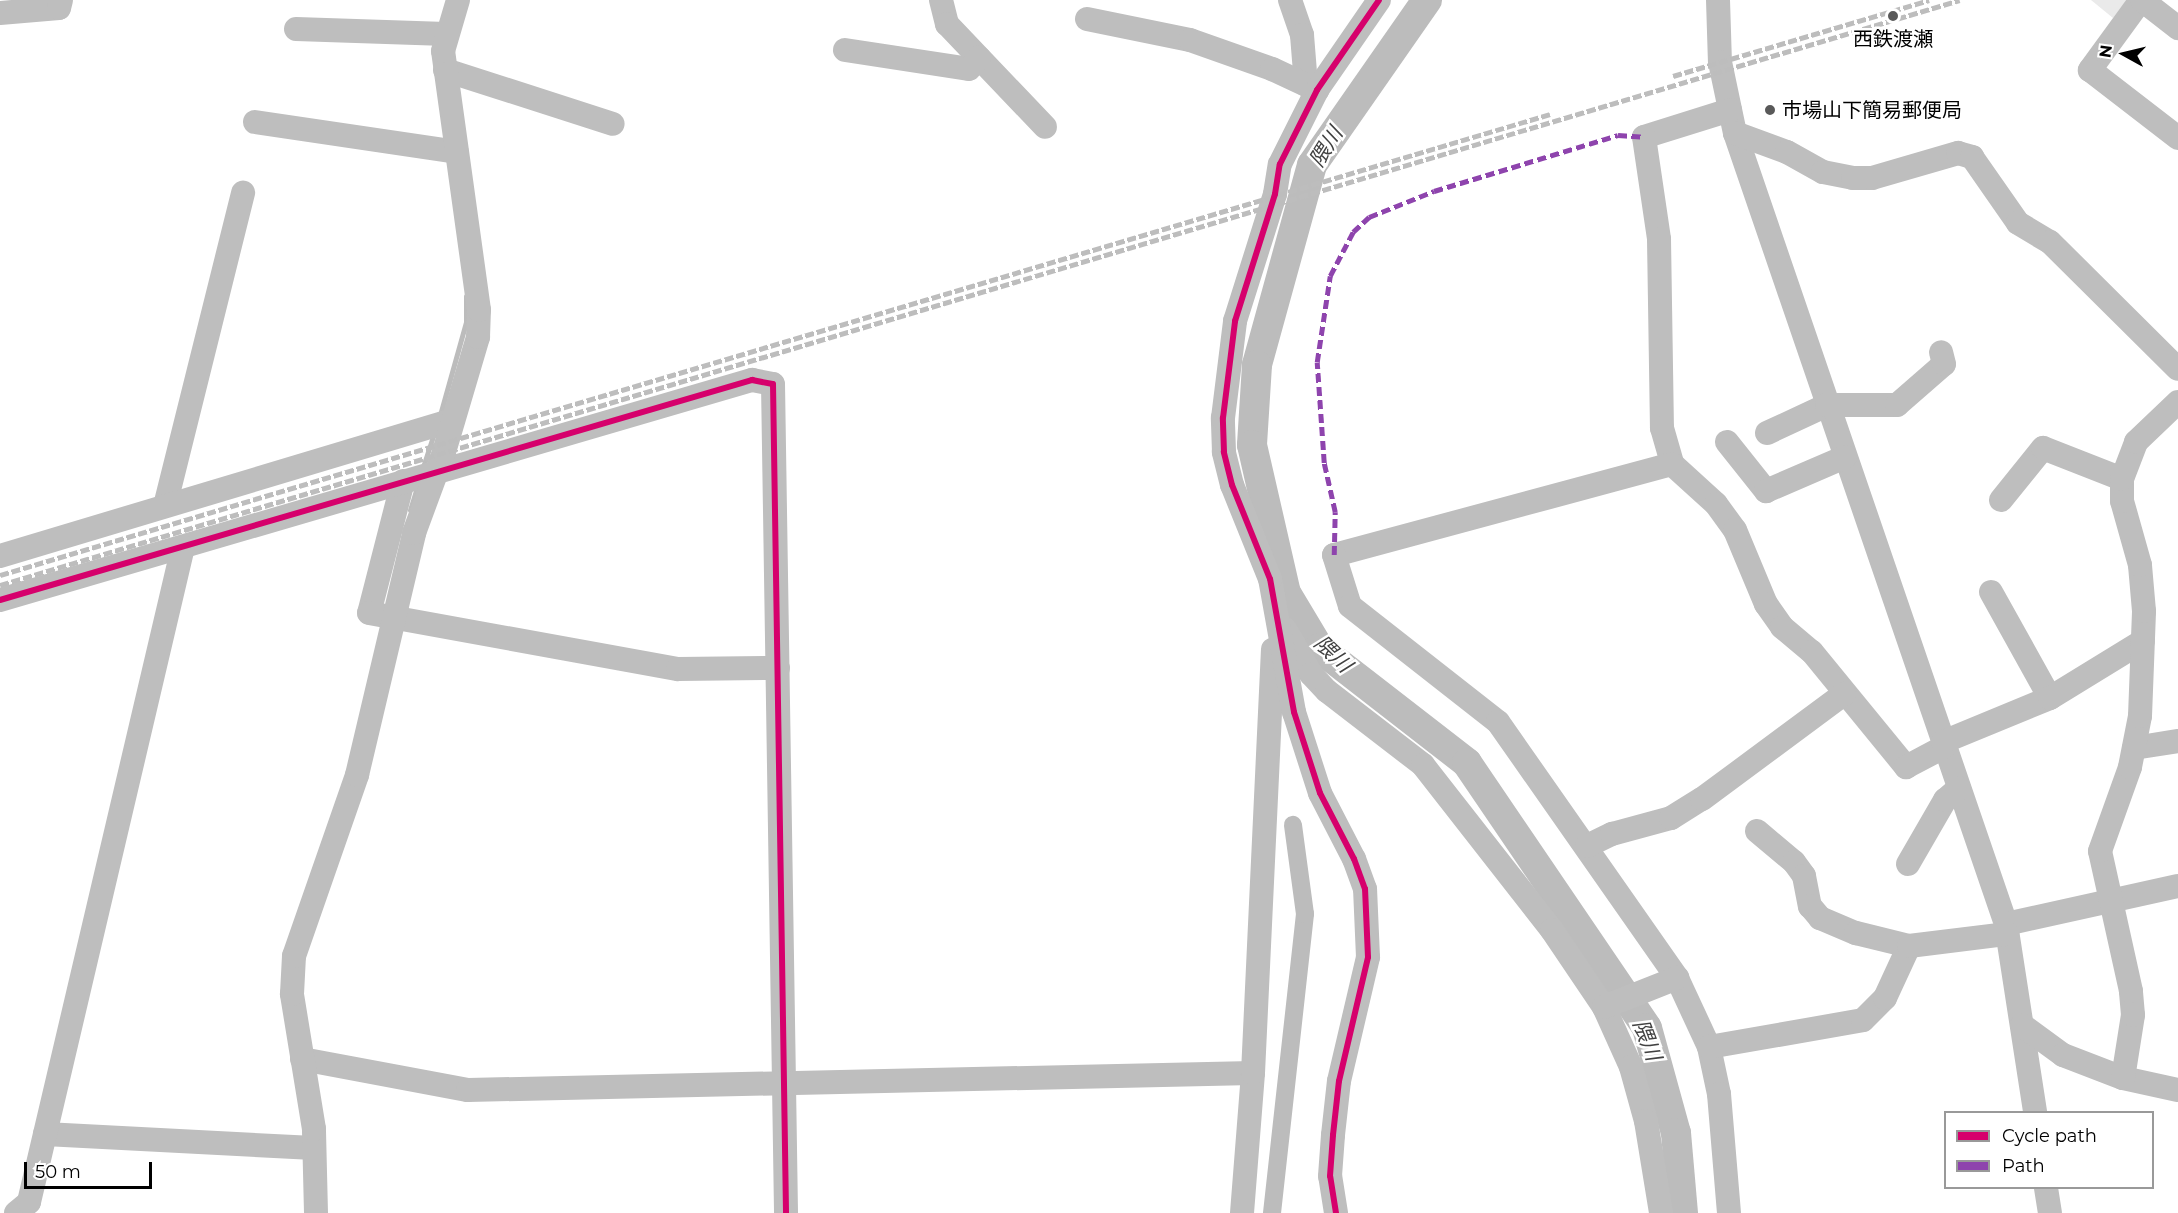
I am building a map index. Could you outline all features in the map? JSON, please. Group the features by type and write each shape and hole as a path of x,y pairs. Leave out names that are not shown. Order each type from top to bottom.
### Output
{"street":[{"path":"0,13 59,8 61,0"},
{"path":"316,1213 314,1148 292,994 294,957 357,775 414,533 453,420 478,337 479,310 442,51 448,19 458,0"},
{"path":"941,0 946,24 1045,127"},
{"path":"1290,0 1302,35 1312,87"},
{"path":"1336,1213 1330,1176 1336,1114 1368,957 1370,920 1358,869 1320,793 1294,712 1270,579 1232,485 1224,452 1223,418 1235,321 1275,194 1276,178 1293,132 1312,87 1379,0"},
{"path":"1718,0 1720,62 1733,122 1827,405 2007,929 2035,1111"},
{"path":"2178,28 2142,0 2090,70 2178,138"},
{"path":"297,29 448,19"},
{"path":"1087,19 1190,40 1312,87"},
{"path":"845,50 969,69 979,58"},
{"path":"445,70 613,124"},
{"path":"255,122 457,152"},
{"path":"2143,641 2050,698 1943,745 1906,767 1844,694 1812,652 1782,627 1766,604 1735,530 1716,504 1672,464 1662,428 1659,239 1644,137 1733,122 1822,172 1853,178 1872,178 1958,153 1972,157 2018,223 2050,242 2178,369"},
{"path":"165,506 243,193"},
{"path":"1767,433 1827,405 1897,405 1944,364 1941,352"},
{"path":"0,600 752,380 773,384 786,1213"},
{"path":"2123,1078 2133,1015 2100,851 2134,748 2140,716 2143,641 2140,565 2122,501 2122,479 2136,442 2178,402"},
{"path":"0,556 453,420"},
{"path":"1727,442 1766,491 1845,457"},
{"path":"2001,500 2043,448 2122,479"},
{"path":"1672,464 1335,555 1350,606 1498,722 1587,846 1677,978 1709,1047 1719,1094 1729,1213"},
{"path":"404,481 369,613 393,620 678,669 778,668"},
{"path":"16,1213 29,1202 183,547"},
{"path":"1991,591 2050,698"},
{"path":"1276,614 1311,674 1327,691 1423,765 1611,1005 1646,1121 1661,1213"},
{"path":"1242,1213 1253,1073 1267,736 1276,614"},
{"path":"1587,846 1612,834 1671,818 1702,800 1844,694"},
{"path":"2134,748 2178,741"},
{"path":"1908,864 1945,800 1959,788"},
{"path":"1757,831 1794,862 1804,876 1810,906 1820,918 1856,933 1909,946 2007,929 2109,900 2178,886"},
{"path":"1709,1047 1863,1020 1885,998 1909,946"},
{"path":"1611,1005 1677,978"},
{"path":"2022,1025 2063,1055 2123,1078 2178,1090"},
{"path":"302,1059 468,1090 1253,1073"},
{"path":"45,1134 314,1148"},
{"path":"2046,1189 2049,1213"}],"shaded area":[{"path":"2091,0 2127,0 2113,18"}],"waterway":[{"name":"隈川","path":"1427,0 1312,165 1257,365 1252,445 1286,593 1319,648 1467,763 1647,1028 1676,1133 1683,1213"},
{"path":"440,415 466,322 466,296"},
{"path":"422,470 434,433"},
{"path":"410,510 418,484"},
{"path":"1272,1213 1305,914 1293,825"}],"railway":[{"path":"1673,76 1929,0"},
{"path":"0,585 1960,0"},
{"path":"0,575 1550,114"}],"marked path":[{"path":"1334,555 1335,512 1324,463 1317,362 1330,276 1353,232 1369,217 1434,191 1618,135 1644,137"}],"cycle path":[{"path":"1336,1213 1330,1176 1333,1135 1339,1081 1368,957 1365,889 1354,859 1320,793 1294,712 1270,579 1232,485 1224,452 1223,418 1235,321 1275,194 1280,164 1317,90 1379,0"},
{"path":"0,600 752,380 773,384 786,1213"}],"place":[{"name":"西鉄渡瀬","path":"1893,16"},
{"name":"市場山下簡易郵便局","path":"1770,110"}]}
